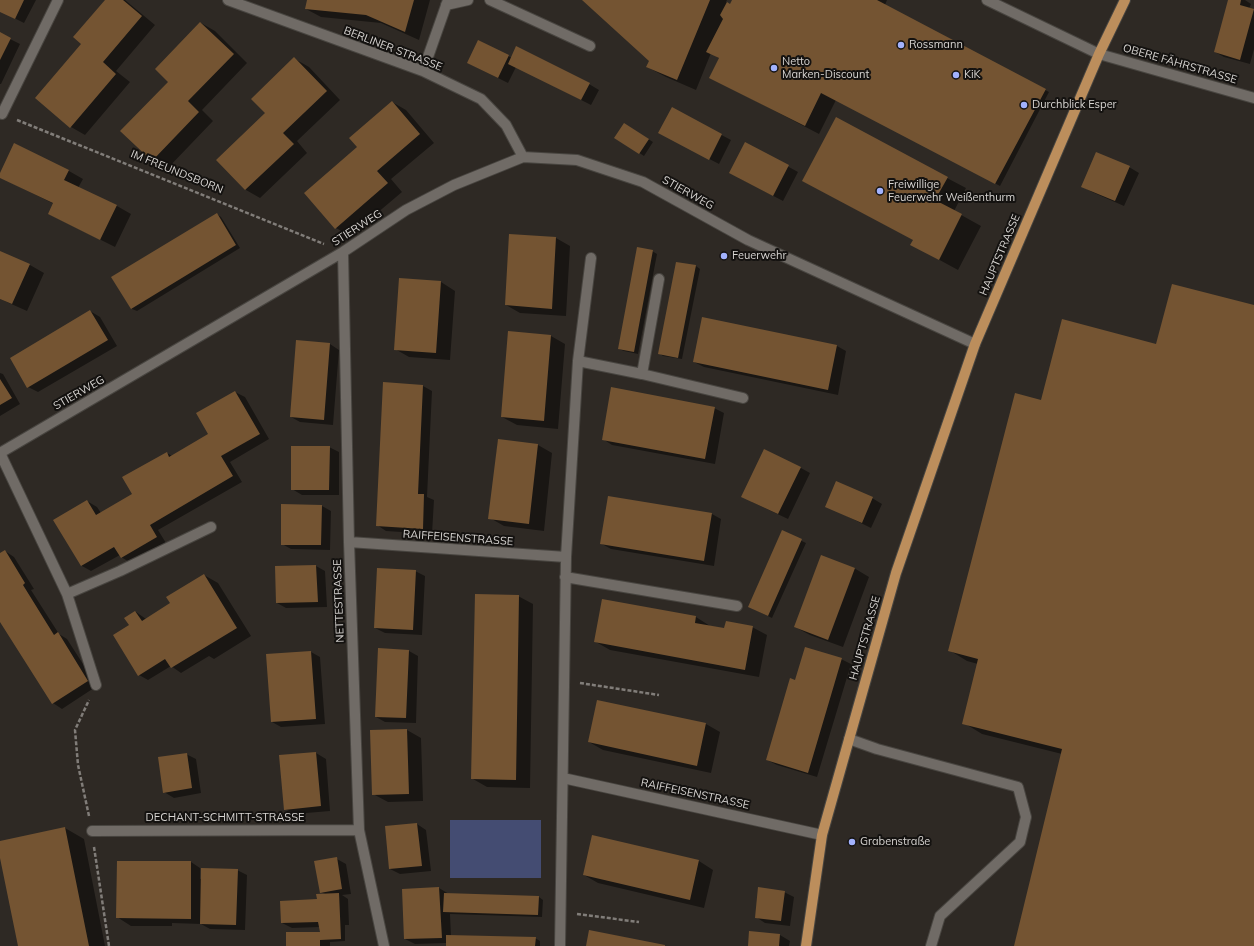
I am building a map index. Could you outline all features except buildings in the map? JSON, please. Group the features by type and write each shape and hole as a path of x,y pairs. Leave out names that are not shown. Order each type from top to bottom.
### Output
{"main road":[{"name":"HAUPTSTRASSE","path":"806,946 822,835 896,574 975,344 1099,54 1125,0"}],"street":[{"path":"1,115 58,0"},
{"name":"BERLINER STRASSE","path":"228,0 422,71 481,99 506,125 523,157"},
{"path":"422,71 447,2 468,0"},
{"path":"490,0 590,46"},
{"name":"OBERE FÄHRSTRASSE","path":"987,0 1099,54 1254,98"},
{"name":"STIERWEG","path":"0,453 343,252 413,206 454,185 523,157 577,160 643,182 748,240 975,344"},
{"name":"NETTESTRASSE","path":"343,252 349,542 359,830 384,946"},
{"path":"560,946 565,577 578,361 591,258"},
{"path":"642,374 659,279"},
{"path":"578,361 642,374 743,398"},
{"path":"0,453 67,594 96,685"},
{"path":"67,594 120,571 211,527"},
{"name":"RAIFFEISENSTRASSE","path":"349,542 566,557"},
{"path":"565,577 737,606"},
{"path":"849,739 877,749 1018,787 1026,818 1020,842 940,916 932,946"},
{"name":"RAIFFEISENSTRASSE","path":"563,778 822,835"},
{"name":"DECHANT-SCHMITT-STRASSE","path":"92,831 359,830"}],"path":[{"name":"IM FREUNDSBORN","path":"1,115 343,252"},
{"path":"564,680 659,695"},
{"path":"96,685 75,730 78,765 92,831 109,946"},
{"path":"560,911 639,922"}],"shaded area":[{"path":"450,820 541,820 541,878 450,878"}],"place":[{"name":"Rossmann","path":"901,45"},
{"name":"Netto Marken-Discount","path":"774,68"},
{"name":"KiK","path":"956,75"},
{"name":"Durchblick Esper","path":"1024,105"},
{"name":"Freiwillige Feuerwehr Weißenthurm","path":"880,191"},
{"name":"Feuerwehr","path":"724,256"},
{"name":"Grabenstraße","path":"852,842"}]}
